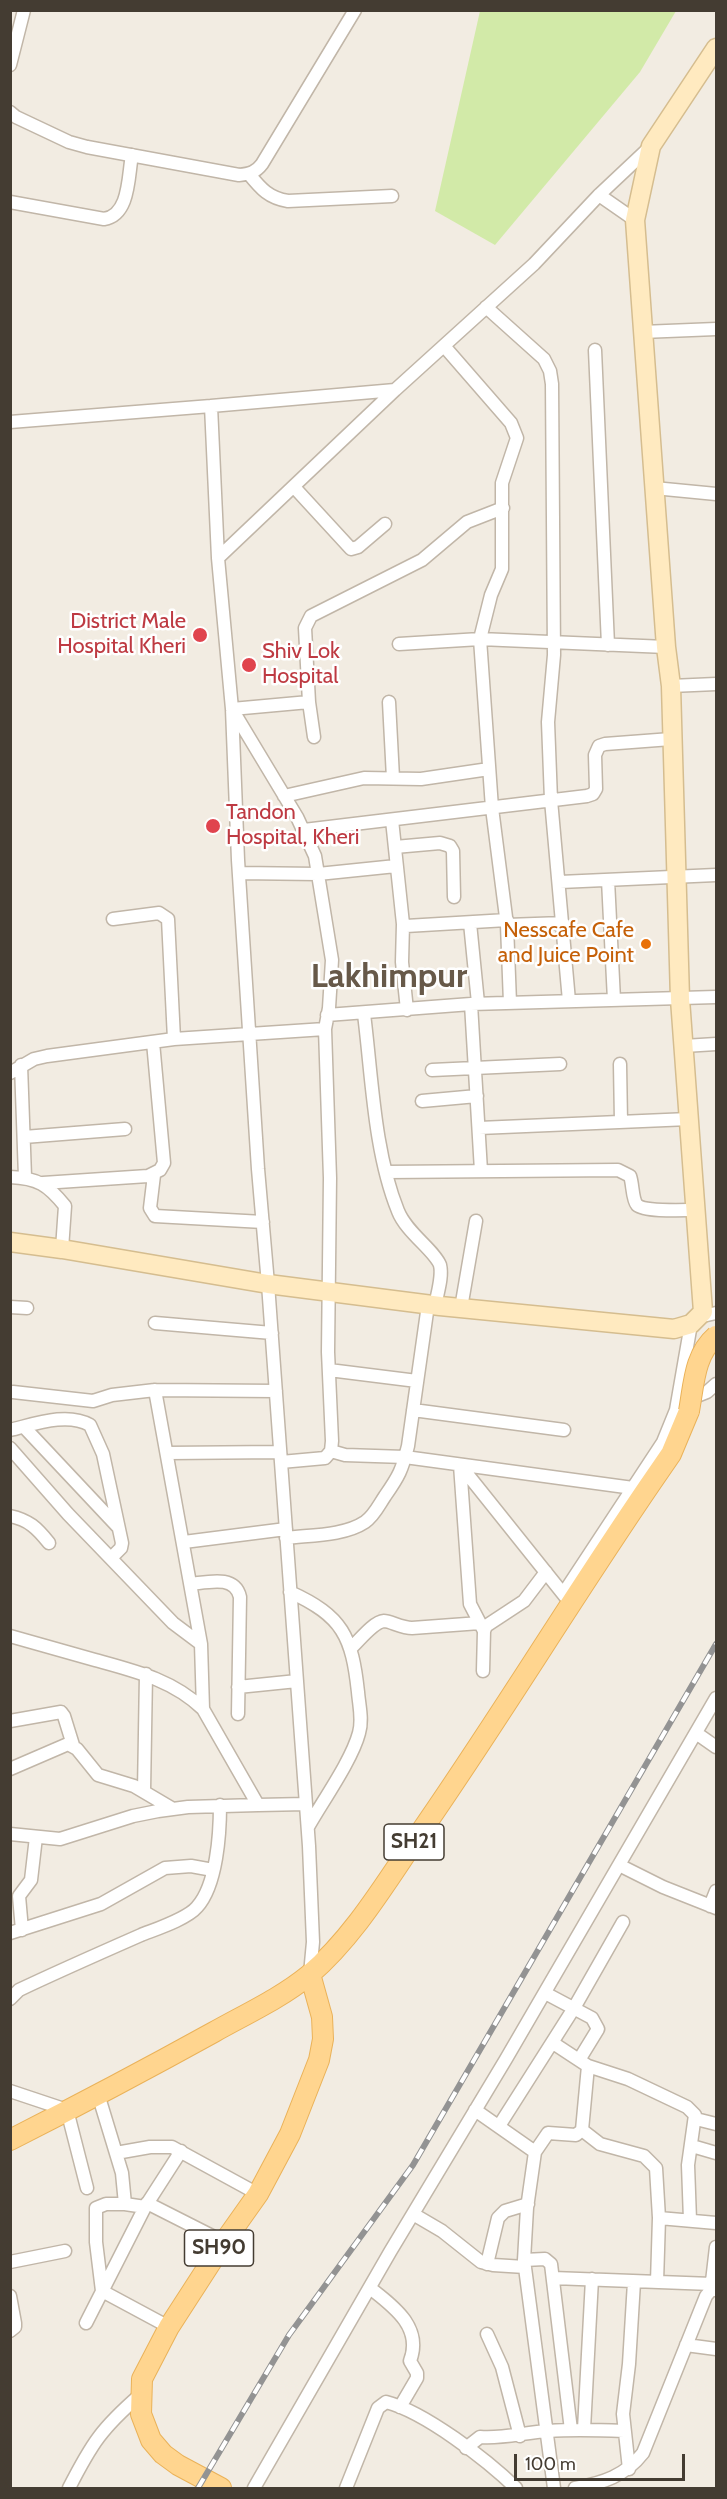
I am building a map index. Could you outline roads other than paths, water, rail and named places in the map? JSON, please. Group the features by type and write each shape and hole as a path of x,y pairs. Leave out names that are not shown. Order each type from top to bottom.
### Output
{"main road":[{"name":"SH21","path":"10,2140 279,1996 310,1974 356,1924 441,1802 567,1598 665,1462 700,1358 705,1348 717,1336"},
{"name":"SH90","path":"222,2488 163,2454 151,2440 145,2427 140,2395 142,2379 148,2363 169,2328 258,2194 291,2134 319,2060 323,2039 322,2017 310,1974"}],"street":[{"path":"10,65 24,10"},
{"path":"10,112 69,142 239,175 249,174 262,164 355,10"},
{"path":"218,558 395,390 534,264 598,195 651,146 716,52"},
{"path":"460,1465 567,1598 683,1407 694,1321 703,1312 680,999 671,686 666,647 635,220 651,146"},
{"path":"10,202 104,219 112,217 123,208 132,155"},
{"path":"249,174 262,191 274,199 288,201 392,196"},
{"path":"598,195 635,220"},
{"path":"486,307 544,359 550,371 552,384 554,643 548,711 551,800 569,1001"},
{"path":"642,332 717,329"},
{"path":"444,346 511,423 515,431 515,446 506,466 502,483 502,569 491,595 480,639 492,808 507,923 510,1003"},
{"path":"595,350 608,645"},
{"path":"10,422 395,390"},
{"path":"211,406 218,558 232,710 249,1033 306,1804 313,1942 310,1974"},
{"path":"294,487 351,549 358,547 385,524"},
{"path":"654,489 717,494"},
{"path":"314,736 309,702 305,628 311,615 422,560 467,522 503,508"},
{"path":"399,644 480,639 666,647"},
{"path":"671,686 717,684"},
{"path":"232,710 309,702"},
{"path":"389,702 393,778"},
{"path":"167,1454 325,1458 331,1451 328,1292 330,1178 325,1029 332,960 315,856 304,830 232,710"},
{"path":"304,830 593,794 596,789 595,755 599,746 671,739"},
{"path":"284,796 348,780 421,779 489,769"},
{"path":"392,820 403,924 402,962 407,1010"},
{"path":"394,847 440,843 450,846 453,851 454,897"},
{"path":"239,873 318,874 396,866"},
{"path":"560,882 717,875"},
{"path":"608,880 614,1000"},
{"path":"113,919 159,914 168,920 174,1039"},
{"path":"403,924 406,926 470,922 563,923"},
{"path":"470,922 481,1171"},
{"path":"327,1015 364,1014 474,1003 717,997"},
{"path":"184,1542 286,1533 328,1533 364,1523 372,1516 404,1465 417,1381 440,1265 402,1219 386,1172 364,1014"},
{"path":"10,1073 21,1065 47,1056 174,1039 325,1029"},
{"path":"153,1042 164,1163 154,1175 150,1208 155,1216 263,1222"},
{"path":"684,1046 717,1044"},
{"path":"432,1070 560,1064"},
{"path":"620,1064 621,1122"},
{"path":"21,1065 25,1177"},
{"path":"422,1101 477,1096"},
{"path":"479,1128 689,1119"},
{"path":"24,1137 125,1129"},
{"path":"386,1172 446,1174 481,1171 618,1170 630,1176 638,1206 651,1209 696,1210"},
{"path":"10,1176 25,1177 43,1183 154,1175"},
{"path":"43,1183 65,1206 62,1248"},
{"path":"461,1308 476,1221"},
{"path":"10,1242 62,1248 268,1284 431,1305 651,1328 674,1329 717,1313"},
{"path":"10,1307 27,1308"},
{"path":"155,1323 272,1333"},
{"path":"329,1370 417,1381"},
{"path":"683,1407 717,1384"},
{"path":"13,1392 93,1401 112,1395 155,1390 276,1391"},
{"path":"155,1390 201,1644 203,1709"},
{"path":"413,1410 564,1430"},
{"path":"10,1430 60,1420 74,1420 90,1425 103,1454 119,1528 121,1548 111,1558"},
{"path":"24,1427 119,1528"},
{"path":"10,1448 173,1623 201,1644"},
{"path":"331,1451 345,1455 405,1457 633,1488"},
{"path":"460,1465 470,1604 482,1627 483,1671"},
{"path":"10,1516 33,1524 49,1543"},
{"path":"351,1648 378,1623 384,1621 402,1628 482,1627 524,1601 546,1572"},
{"path":"191,1584 221,1582 234,1585 238,1589 238,1714"},
{"path":"290,1592 312,1602 330,1616 342,1631 351,1648 361,1720 360,1731 352,1751 307,1828"},
{"path":"10,1636 146,1674 176,1687 203,1709 258,1805"},
{"path":"144,1791 146,1674"},
{"path":"238,1687 297,1681"},
{"path":"254,2488 369,2288 717,1698"},
{"path":"10,1721 61,1712 73,1745 98,1775 134,1786 173,1809"},
{"path":"696,1733 717,1747"},
{"path":"10,1769 61,1745 73,1745"},
{"path":"10,1834 60,1839 133,1816 173,1809 220,1805 306,1804"},
{"path":"10,1999 28,1986 192,1912 202,1899 213,1870 220,1836 220,1805"},
{"path":"36,1838 31,1880 19,1896 16,1931 101,1904 165,1868 190,1866 213,1870"},
{"path":"619,1865 663,1887 713,1907 717,1891"},
{"path":"499,2126 553,2043 623,1922"},
{"path":"545,1993 592,2018 598,2028 583,2063 582,2130 576,2135 548,2133 535,2152 528,2204 524,2264 554,2488"},
{"path":"553,2043 583,2063 628,2079 687,2107 695,2115 688,2184 690,2220"},
{"path":"10,2091 67,2110 87,2188"},
{"path":"98,2094 122,2173 125,2204"},
{"path":"475,2110 535,2152"},
{"path":"696,2120 717,2124"},
{"path":"582,2130 600,2144 639,2153 652,2163 658,2174 660,2218 657,2282"},
{"path":"116,2153 163,2146 181,2151 258,2194"},
{"path":"692,2146 717,2153"},
{"path":"86,2323 146,2205 181,2151"},
{"path":"487,2264 498,2218 505,2211 528,2204"},
{"path":"102,2292 95,2214 100,2205 146,2205 224,2242"},
{"path":"413,2214 433,2225 471,2256 487,2264 524,2264 545,2259 551,2264 571,2430"},
{"path":"660,2218 717,2223"},
{"path":"574,2488 609,2481 629,2469 643,2453 706,2296 713,2288 717,2247"},
{"path":"10,2262 65,2251"},
{"path":"553,2278 657,2282 713,2288"},
{"path":"584,2429 592,2279"},
{"path":"629,2469 624,2431 634,2282"},
{"path":"369,2288 402,2315 414,2342 410,2361 417,2373 417,2378 400,2407"},
{"path":"102,2292 169,2328"},
{"path":"10,2296 15,2323 15,2327 10,2331"},
{"path":"487,2334 502,2367 520,2436"},
{"path":"686,2345 717,2349"},
{"path":"69,2488 89,2448 99,2434 140,2395"},
{"path":"346,2488 378,2408 386,2402 400,2407 466,2448 490,2464 516,2488"},
{"path":"466,2448 480,2437 496,2438 584,2429 624,2431"}],"railway":[{"path":"198,2488 289,2335 413,2165 716,1644"}],"place":[{"name":"District Male Hospital Kheri","path":"200,635"},
{"name":"Shiv Lok Hospital","path":"249,665"},
{"name":"Tandon Hospital, Kheri","path":"213,826"},
{"name":"Nesscafe Cafe and Juice Point","path":"646,944"}],"district":[{"name":"Lakhimpur","path":"389,977"}]}
